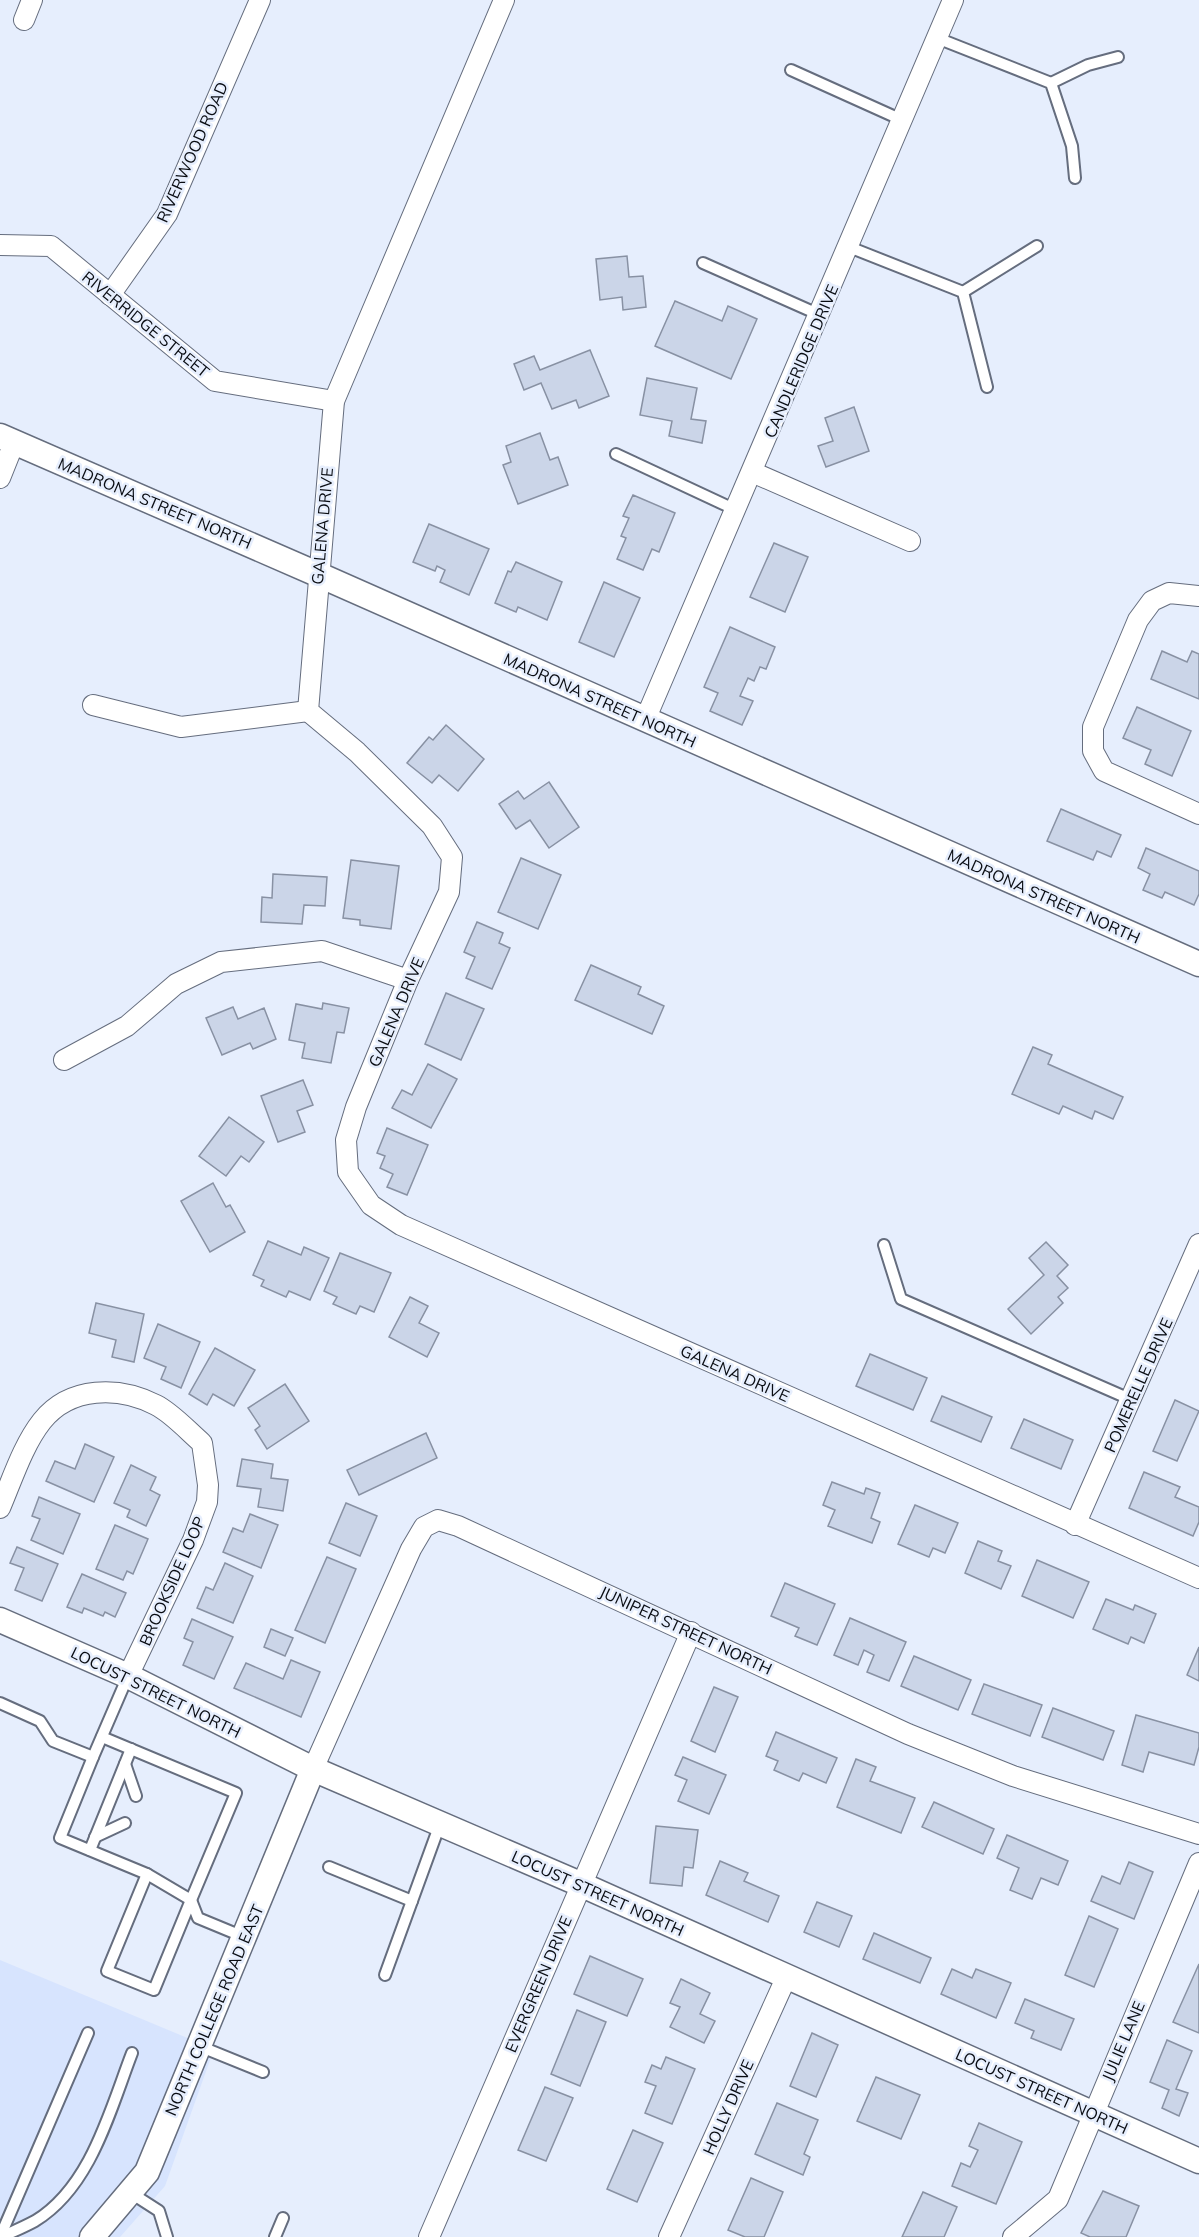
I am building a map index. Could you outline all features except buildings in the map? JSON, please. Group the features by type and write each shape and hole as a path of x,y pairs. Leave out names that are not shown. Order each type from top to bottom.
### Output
{"street":[{"path":"24,20 33,0"},
{"name":"RIVERWOOD ROAD","path":"110,295 167,214 260,0"},
{"name":"GALENA DRIVE","path":"504,0 334,401 317,574 308,711 357,752 432,826 452,857 449,892 408,980 356,1107 346,1140 348,1172 371,1205 401,1225 1199,1578"},
{"name":"CANDLERIDGE DRIVE","path":"645,720 953,0"},
{"name":"RIVERRIDGE STREET","path":"0,245 51,246 215,381 334,401"},
{"path":"0,478 7,440"},
{"name":"MADRONA STREET NORTH","path":"7,440 317,574 1199,964"},
{"path":"753,472 910,541"},
{"path":"1199,596 1169,593 1152,601 1138,620 1093,731 1093,751 1104,771 1199,814"},
{"path":"93,705 181,727 308,711"},
{"path":"64,1060 127,1026 176,984 221,962 322,951 408,980"},
{"name":"POMERELLE DRIVE","path":"1075,1525 1199,1244"},
{"name":"BROOKSIDE LOOP","path":"0,1508 42,1420 70,1399 97,1390 132,1395 158,1405 202,1443 208,1485 207,1502 193,1540 128,1676"},
{"name":"JUNIPER STREET NORTH","path":"313,1769 411,1549 424,1527 438,1520 458,1526 691,1632 908,1734 1013,1776 1199,1834"},
{"name":"LOCUST STREET NORTH","path":"0,1620 128,1676 313,1769 580,1884 1199,2161"},
{"name":"EVERGREEN DRIVE","path":"429,2237 691,1632"},
{"name":"NORTH COLLEGE ROAD EAST","path":"92,2237 147,2172 313,1769"},
{"name":"JULIE LANE","path":"1013,2237 1058,2199 1092,2113 1199,1863"},
{"name":"HOLLY DRIVE","path":"674,2235 786,1978"}],"lane":[{"path":"937,38 1050,83 1088,65 1118,57"},
{"path":"790,70 902,120"},
{"path":"1050,83 1072,146 1075,178"},
{"path":"963,292 1037,246"},
{"path":"849,247 963,292"},
{"path":"703,263 820,315"},
{"path":"963,292 987,387"},
{"path":"616,454 736,510"},
{"path":"884,1245 901,1299 1132,1400"},
{"path":"128,1676 60,1838 147,1874 191,1900 198,1918 245,1938"},
{"path":"0,1703 40,1721 54,1741 93,1757"},
{"path":"102,1737 236,1793 154,1990 106,1971 147,1874"},
{"path":"90,1850 131,1749"},
{"path":"125,1764 136,1796"},
{"path":"95,1837 125,1823"},
{"path":"385,1976 440,1823"},
{"path":"329,1867 412,1901"},
{"path":"1,2237 88,2033"},
{"path":"199,2046 263,2072"},
{"path":"1,2237 36,2220 64,2196 83,2170 132,2053"},
{"path":"131,2193 159,2211 167,2237"},
{"path":"275,2237 283,2218"}],"shaded area":[{"path":"0,1960 214,2049 165,2186 120,2237 0,2237"}]}
